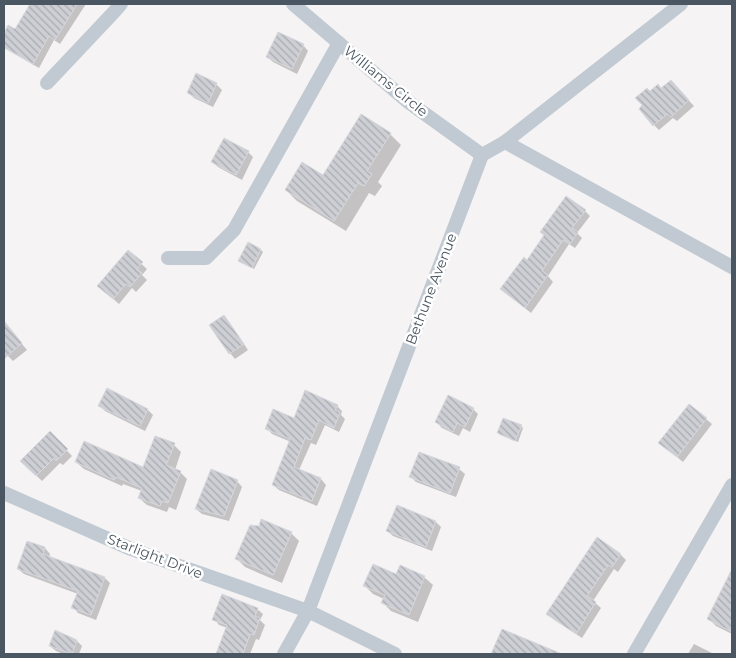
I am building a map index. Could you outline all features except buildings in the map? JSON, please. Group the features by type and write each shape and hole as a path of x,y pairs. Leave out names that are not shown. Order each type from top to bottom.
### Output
{"street":[{"path":"47,84 121,4"},
{"name":"Williams Circle","path":"293,4 407,101 482,155"},
{"path":"482,155 505,142 681,4"},
{"path":"168,258 206,258 234,230 339,43"},
{"path":"505,142 732,267"},
{"name":"Bethune Avenue","path":"284,654 308,611 482,155"},
{"path":"634,654 732,485"},
{"name":"Starlight Drive","path":"4,493 132,549 308,611 395,654"}]}
